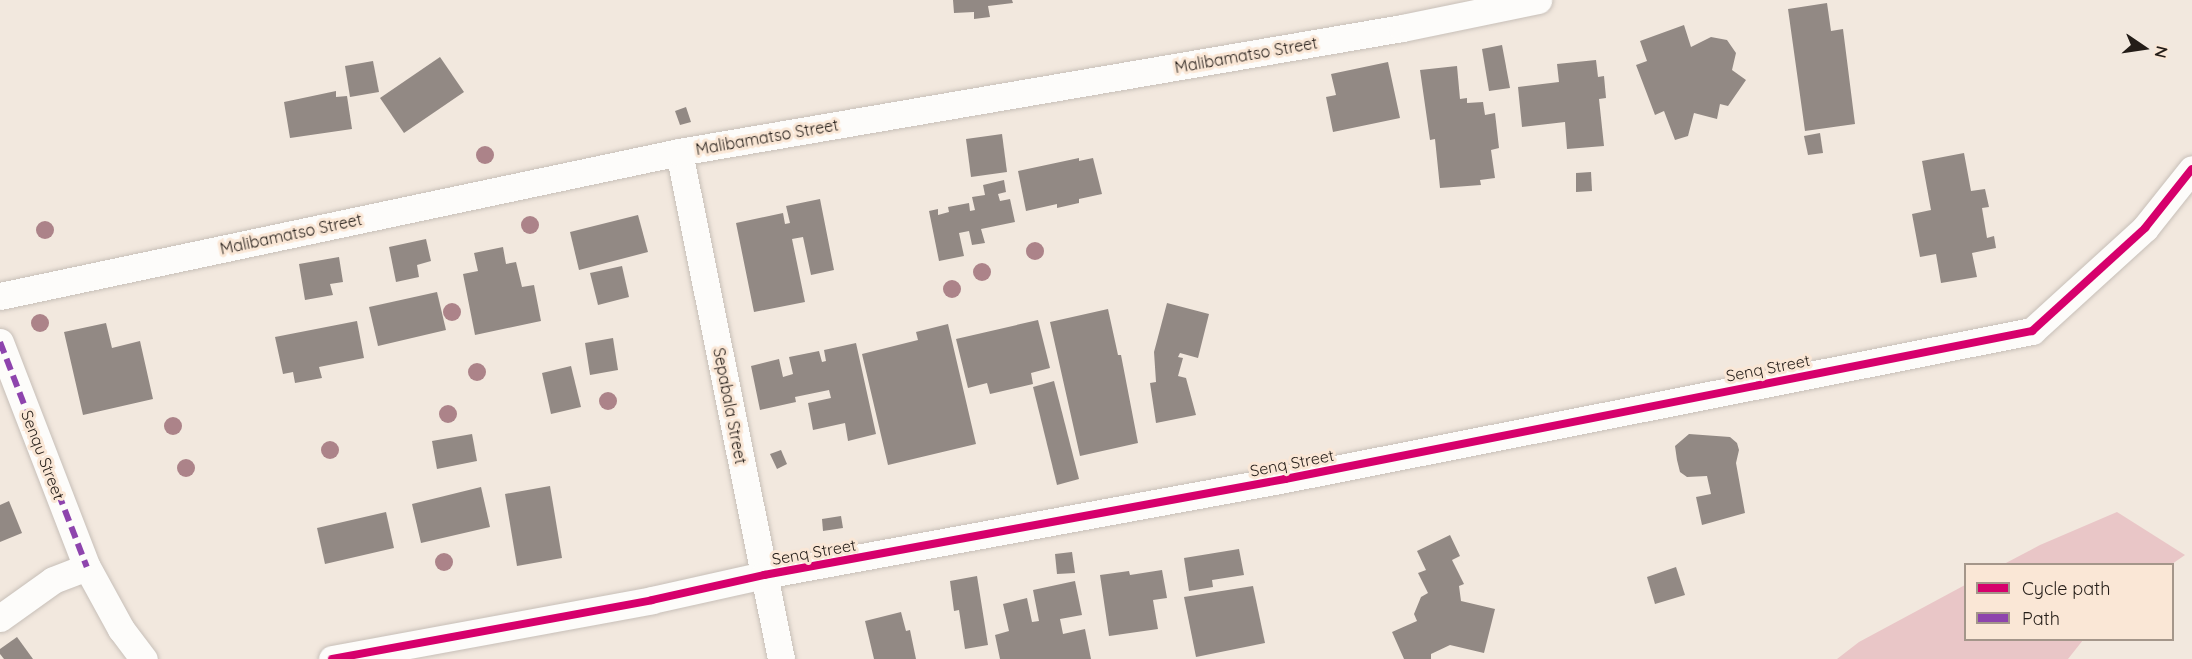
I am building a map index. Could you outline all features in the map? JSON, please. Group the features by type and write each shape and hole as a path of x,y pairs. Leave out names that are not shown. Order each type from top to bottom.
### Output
{"street":[{"name":"Malibamatso Street","path":"0,296 679,152 1391,30 1538,0"},
{"name":"Sepabala Street","path":"679,152 781,659"},
{"name":"Senq Street","path":"332,659 652,600 764,575 1285,479 2032,331 2145,228 2192,169"},
{"name":"Senqu Street","path":"0,342 87,567"},
{"path":"0,618 53,580 87,567 121,629 144,659"}],"shaded area":[{"path":"2117,512 2185,555 2173,563 2006,563 2040,545"},
{"path":"1964,586 1964,641 2082,641 2068,659 1837,659 1859,642"}],"building":[{"path":"953,0 1012,0 1013,3 988,6 990,17 974,19 974,12 954,13"},
{"path":"1827,3 1831,31 1843,29 1855,124 1805,131 1788,9"},
{"path":"1684,25 1691,47 1711,37 1727,40 1736,53 1732,70 1746,80 1728,106 1720,104 1717,119 1694,113 1688,136 1675,140 1664,111 1655,115 1636,65 1647,61 1640,41"},
{"path":"1502,45 1510,88 1489,91 1482,49"},
{"path":"440,57 464,92 404,133 380,98"},
{"path":"1596,60 1598,77 1604,76 1606,98 1599,99 1604,146 1567,149 1565,122 1522,127 1518,87 1559,82 1557,64"},
{"path":"373,61 379,92 350,97 345,66"},
{"path":"1388,62 1400,118 1333,132 1326,97 1336,95 1331,74"},
{"path":"1457,66 1460,99 1467,98 1467,103 1483,102 1485,115 1495,113 1499,148 1491,150 1495,178 1480,180 1481,185 1440,188 1435,139 1430,140 1420,70"},
{"path":"336,91 336,97 347,96 352,129 290,138 284,102"},
{"path":"686,107 691,122 680,125 675,111"},
{"path":"1820,133 1823,153 1808,155 1804,136"},
{"path":"1002,134 1007,172 971,177 966,139"},
{"path":"1964,153 1971,191 1985,189 1989,207 1982,208 1987,238 1994,236 1996,248 1972,253 1977,277 1941,283 1936,254 1920,257 1912,214 1931,210 1922,161"},
{"path":"1079,158 1079,161 1093,158 1102,194 1079,199 1079,203 1057,208 1057,204 1026,211 1018,171"},
{"path":"1591,172 1592,191 1576,192 1576,173"},
{"path":"1004,180 1006,192 998,194 1000,201 1010,199 1015,222 981,229 985,243 972,245 969,231 959,233 964,256 939,261 929,211 938,209 938,215 949,212 948,207 969,203 970,211 975,210 972,197 985,195 983,185"},
{"path":"820,199 834,270 811,275 803,237 792,239 805,302 754,312 736,223 783,213 785,224 790,223 786,206"},
{"path":"638,215 648,252 579,270 570,232"},
{"path":"426,239 431,261 417,265 419,277 396,282 389,247"},
{"path":"503,247 506,264 516,262 522,287 534,285 541,321 475,335 463,274 478,271 474,253"},
{"path":"339,257 343,282 330,284 333,295 305,300 299,264"},
{"path":"622,266 629,297 598,305 590,273"},
{"path":"437,292 446,330 378,346 369,307"},
{"path":"1167,303 1209,314 1198,358 1180,353 1178,357 1183,358 1178,376 1186,378 1196,415 1156,423 1150,383 1156,382 1154,352"},
{"path":"1108,309 1118,355 1121,355 1138,443 1080,456 1050,322"},
{"path":"1038,320 1050,368 1031,373 1033,384 990,394 987,383 968,388 956,339"},
{"path":"357,321 364,358 319,367 322,378 295,383 293,372 283,374 275,337"},
{"path":"106,323 112,348 140,341 153,399 83,415 64,332"},
{"path":"948,324 976,444 888,465 862,354 918,340 916,332"},
{"path":"613,338 618,370 590,375 585,343"},
{"path":"856,343 876,434 848,441 845,423 813,430 808,403 831,398 829,390 795,397 796,402 760,410 751,366 779,359 783,377 793,374 789,357 819,351 822,362 826,361 824,350"},
{"path":"571,366 581,407 551,414 542,373"},
{"path":"1054,381 1079,479 1057,485 1033,387"},
{"path":"472,434 477,461 437,469 432,441"},
{"path":"1689,434 1730,437 1737,443 1739,450 1736,463 1745,513 1702,525 1696,497 1711,494 1707,476 1687,477 1680,472 1675,446"},
{"path":"781,450 787,464 777,469 770,454"},
{"path":"550,486 562,558 517,566 505,494"},
{"path":"481,487 490,527 421,543 412,504"},
{"path":"9,501 22,533 0,542 0,505"},
{"path":"386,512 394,548 325,564 317,528"},
{"path":"841,516 843,528 823,531 822,519"},
{"path":"1450,535 1460,556 1452,560 1464,584 1459,586 1461,601 1495,609 1484,653 1450,645 1431,654 1431,659 1404,659 1392,632 1417,621 1414,614 1421,597 1428,593 1418,573 1426,570 1417,551"},
{"path":"1239,549 1244,575 1212,580 1213,587 1189,591 1184,558"},
{"path":"1072,552 1075,573 1057,574 1055,554"},
{"path":"1676,567 1685,595 1655,604 1647,577"},
{"path":"1162,570 1167,598 1153,600 1158,629 1109,636 1100,575 1129,571 1130,575"},
{"path":"977,576 988,645 965,649 959,610 954,611 950,581"},
{"path":"1075,581 1082,615 1060,619 1063,634 1085,629 1091,659 1000,659 995,635 1009,631 1003,604 1027,598 1032,622 1039,621 1033,590"},
{"path":"1253,586 1265,643 1196,657 1184,597"},
{"path":"901,612 906,631 910,630 916,659 874,659 865,621"},
{"path":"17,637 33,659 4,659 0,654 0,649"}],"marked path":[{"path":"0,342 87,567"}],"cycle path":[{"path":"332,659 652,600 764,575 1285,479 2032,331 2145,228 2192,169"}]}
